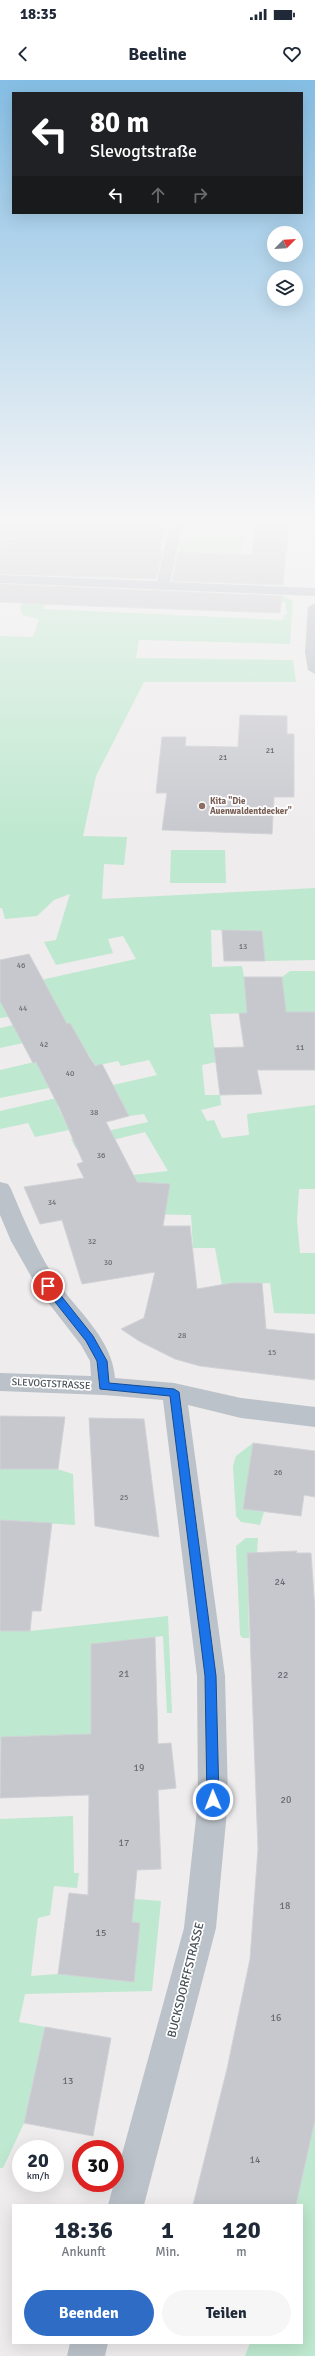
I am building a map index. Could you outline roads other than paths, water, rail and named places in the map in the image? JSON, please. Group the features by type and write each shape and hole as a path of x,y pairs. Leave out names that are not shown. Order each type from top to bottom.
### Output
{"street":[{"path":"314,628 312,652 315,670"},
{"path":"0,1189 22,1241 41,1274 89,1339 102,1361 104,1386"},
{"name":"SLEVOGTSTRASSE","path":"0,1382 104,1386 174,1392 241,1408 315,1417"},
{"name":"BUCKSDORFFSTRASSE","path":"126,2204 200,1928 213,1800 211,1676 174,1392"},
{"path":"86,2356 89,2344"}],"place":[{"name":"Kita \"Die Auenwaldentdecker\"","path":"202,806"}]}
